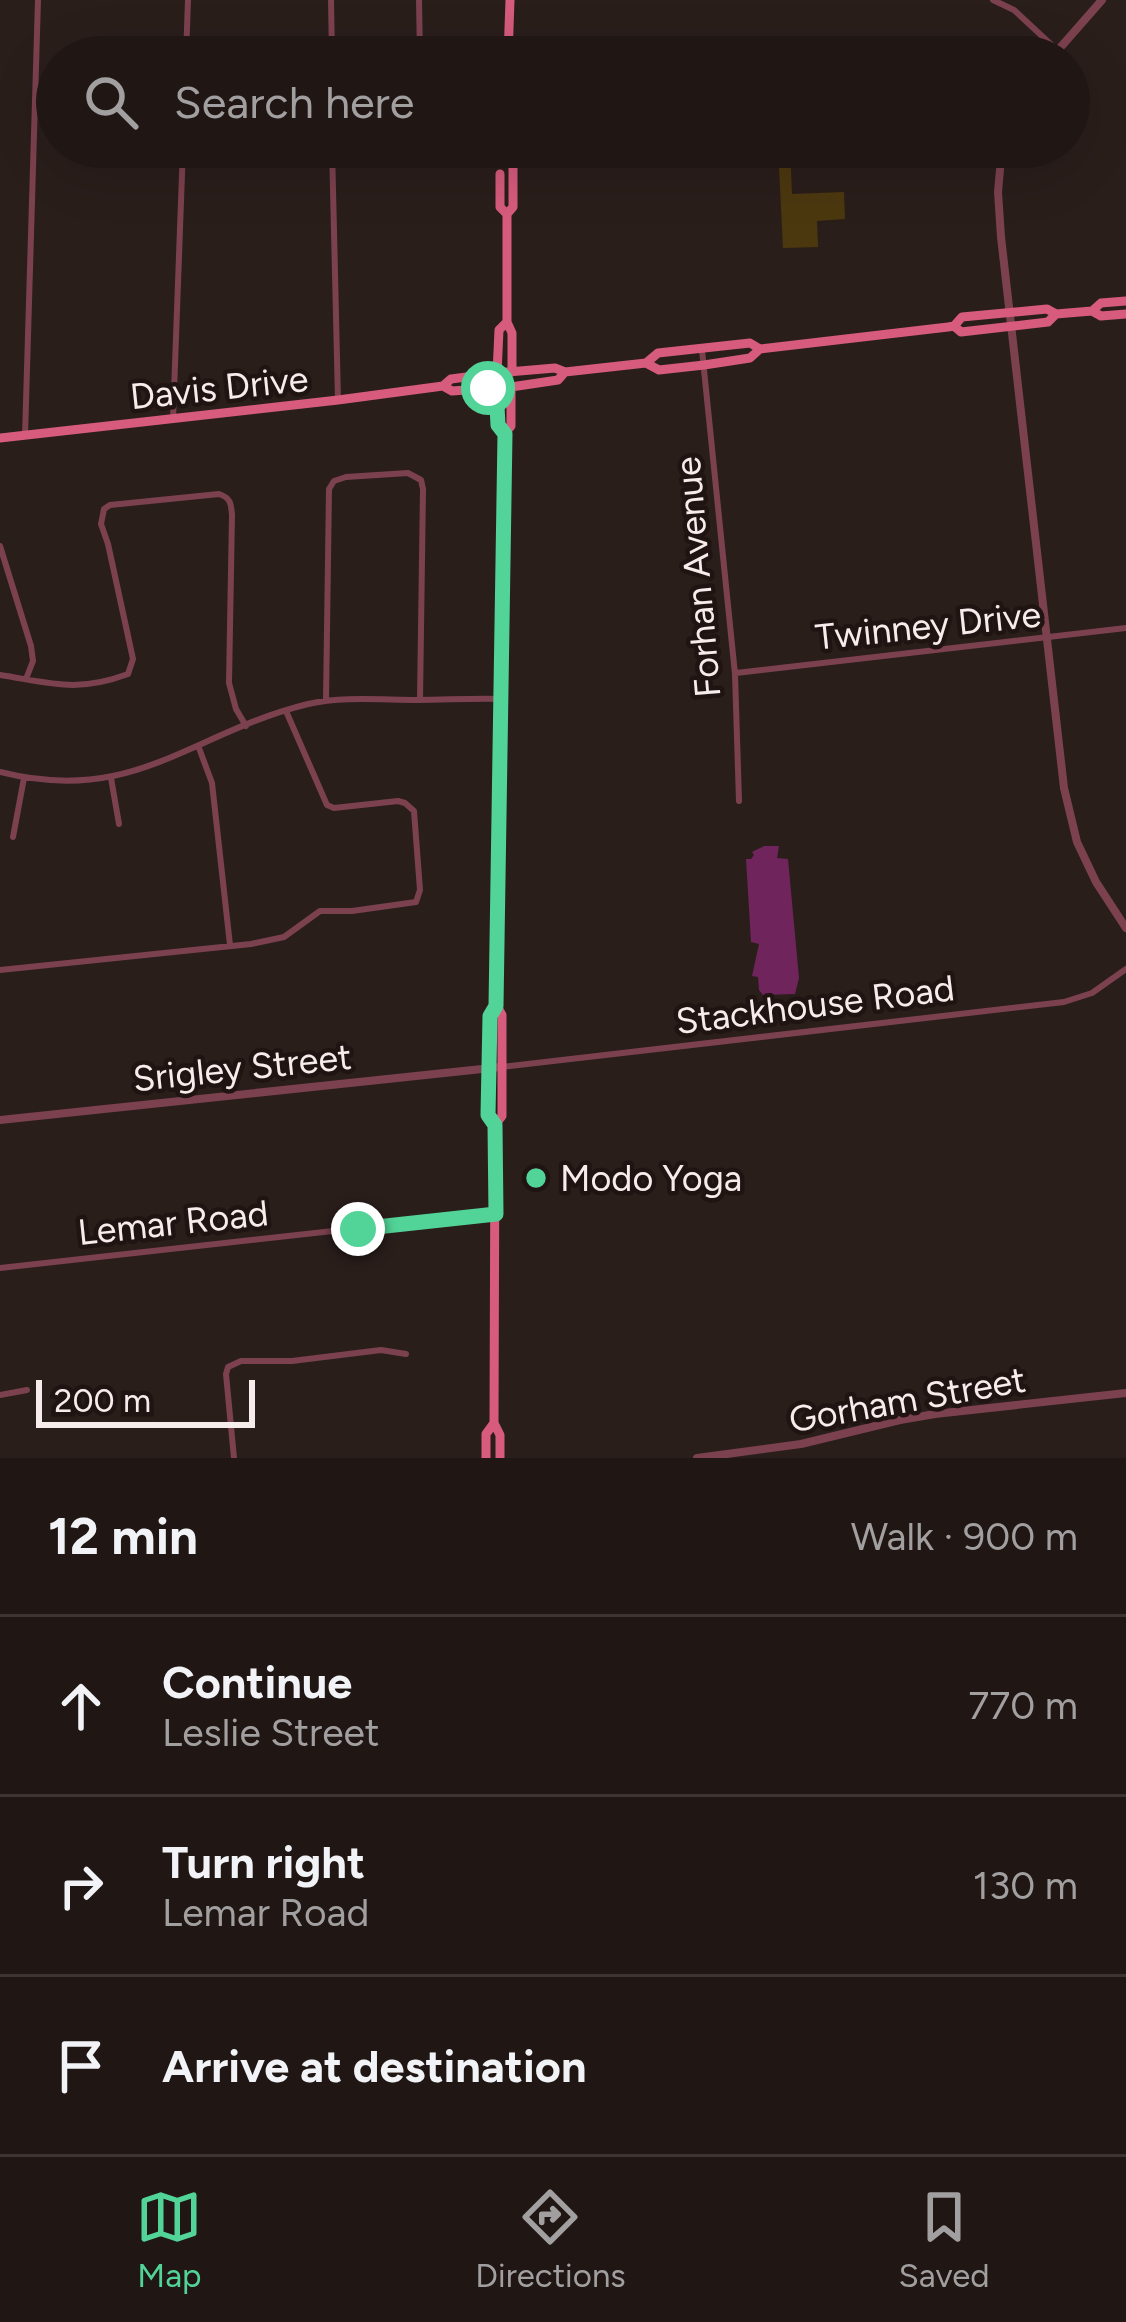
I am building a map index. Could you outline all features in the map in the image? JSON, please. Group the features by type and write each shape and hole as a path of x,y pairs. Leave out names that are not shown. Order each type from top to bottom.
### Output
{"main road":[{"path":"509,36 510,0"},
{"path":"500,168 500,206 507,214"},
{"path":"512,372 507,214 513,207 513,168"},
{"name":"Davis Drive","path":"1092,311 1101,303 1126,301"},
{"name":"Davis Drive","path":"646,363 659,370 704,365 750,358 760,349 954,326 962,317 1047,308 1056,314 1126,314"},
{"name":"Davis Drive","path":"954,326 961,332 1011,327 1048,322 1056,314"},
{"path":"497,373 499,330 507,322"},
{"name":"Davis Drive","path":"0,438 338,400 443,386 451,379 497,373 646,363 658,353 750,343 760,349"},
{"name":"Davis Drive","path":"443,386 452,391 511,387 558,380 565,372"},
{"path":"500,1458 500,1435 494,1424 495,1125 502,1116 495,1067 502,1015 496,1006 505,434 511,426 511,387"},
{"path":"496,388 498,425 505,434"},
{"path":"486,1458 486,1434 494,1424"}],"street":[{"path":"37,36 38,0"},
{"path":"187,36 188,0"},
{"path":"331,0 332,36"},
{"path":"419,0 420,36"},
{"path":"993,0 1014,10 1038,36"},
{"path":"1070,36 1102,0"},
{"path":"25,436 36,67"},
{"path":"173,419 182,168"},
{"path":"332,168 338,400"},
{"path":"1000,168 998,192 1011,327 1064,788 1077,842 1126,928"},
{"name":"Forhan Avenue","path":"701,348 735,674 739,801"},
{"path":"326,701 329,489 346,477 408,473 421,480 423,489 420,700"},
{"path":"0,675 84,686 128,674 133,658 101,524 104,509 219,494 231,503 232,515 229,682 246,726"},
{"path":"0,546 32,646 26,680"},
{"name":"Twinney Drive","path":"735,674 1126,628"},
{"path":"0,772 58,782 110,778 326,701 501,699"},
{"path":"0,970 251,944 284,937 320,911 416,902 419,856 414,811 398,802 327,805 286,712"},
{"path":"199,748 212,783 230,945"},
{"path":"13,837 24,778"},
{"path":"110,778 119,824"},
{"name":"Stackhouse Road","path":"495,1067 1064,1002 1092,993 1126,969"},
{"name":"Srigley Street","path":"0,1120 495,1067"},
{"name":"Lemar Road","path":"0,1268 496,1214"},
{"path":"234,1458 228,1367 242,1361 292,1361 381,1350 406,1354"},
{"path":"0,1395 27,1390"},
{"name":"Gorham Street","path":"697,1458 801,1444 935,1414 1126,1393"}],"shaded area":[{"path":"779,168 791,168 792,194 844,192 845,219 817,221 818,247 783,248"},
{"path":"764,846 779,846 777,858 788,859 799,978 795,994 763,995 758,977 752,976 759,944 751,942 746,859"}],"place":[{"name":"Modo Yoga","path":"536,1178"}],"route":[{"path":"358,1229 496,1214 495,1125 488,1115 490,1016 496,1006 505,434 498,425 496,388 488,388"}]}
